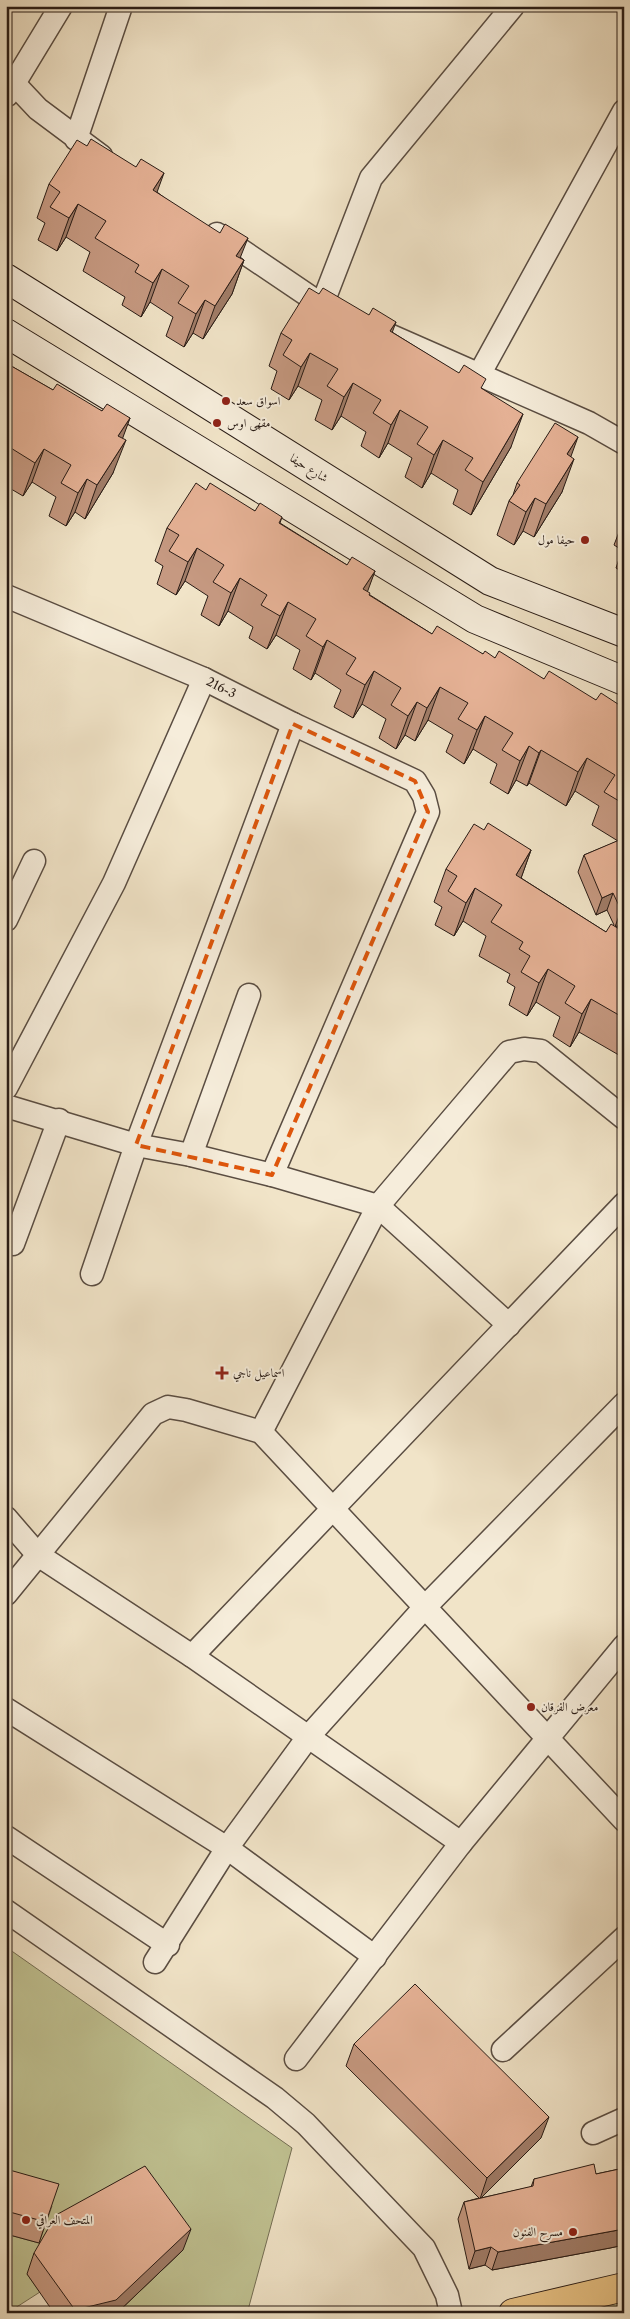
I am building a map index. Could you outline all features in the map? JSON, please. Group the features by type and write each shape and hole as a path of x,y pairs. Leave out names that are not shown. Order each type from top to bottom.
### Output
{"main road":[{"name":"شارع حيفا","path":"12,284 490,581 624,633"},
{"path":"6,333 475,619 624,681"},
{"path":"513,2313 624,2287"}],"street":[{"path":"61,6 9,85 76,139 117,167"},
{"path":"76,139 121,6"},
{"path":"322,305 371,178 513,6"},
{"path":"478,375 621,123"},
{"path":"199,222 322,305 589,424 624,444"},
{"name":"216-3","path":"6,596 204,679 415,781 424,796 428,812 272,1175"},
{"path":"6,1088 114,883 204,679"},
{"path":"92,1274 136,1145 294,724"},
{"path":"6,920 34,861"},
{"path":"191,1155 249,995"},
{"path":"262,1432 378,1206 509,1052 524,1048 541,1051 624,1118"},
{"path":"6,1106 59,1120 136,1145 191,1155 272,1175 378,1206 509,1325"},
{"path":"13,1244 59,1120"},
{"path":"192,1656 624,1204"},
{"path":"6,1837 162,1953 227,1848 308,1737 425,1607 624,1404"},
{"path":"6,1594 153,1414 168,1407 186,1410 262,1432 624,1820"},
{"path":"6,1518 38,1555 192,1656 461,1843"},
{"path":"296,2059 461,1843 624,1646"},
{"path":"6,1709 227,1848 375,1957"},
{"path":"6,1911 275,2098 306,2124 424,2248 447,2295 451,2313"},
{"path":"503,2050 624,1938"},
{"path":"593,2133 624,2119"}],"highlighted area":[{"path":"293,724 415,781 428,812 272,1175 136,1145"}],"green space":[{"path":"6,1947 292,2148 248,2310 233,2313 117,2313 27,2274 40,2292 12,2310 6,2289 6,2234 39,2243 52,2206 6,2192"},
{"path":"624,2300 624,2313 565,2313"}],"building":[{"path":"91,139 136,167 141,159 164,173 153,190 220,233 225,224 248,238 236,256 244,260 215,306 205,300 196,314 178,303 189,286 162,269 153,283 135,272 139,265 95,238 106,221 78,204 69,218 50,207 60,192 49,184 77,140 87,146"},
{"path":"309,288 319,294 323,288 369,315 373,308 396,322 390,331 459,373 464,365 486,379 481,388 523,414 483,482 465,470 473,458 443,440 434,455 417,444 428,427 400,410 391,425 373,413 381,400 353,383 344,397 327,386 338,369 310,353 301,367 283,355 292,340 281,333"},
{"path":"6,363 53,390 57,384 102,411 107,404 130,418 118,436 126,440 97,485 87,479 78,493 61,483 71,465 44,449 35,463 6,445"},
{"path":"555,423 578,437 567,454 574,459 546,504 535,498 526,512 509,501 520,485 517,483"},
{"path":"196,483 206,490 210,483 255,511 260,503 282,517 279,523 347,565 352,557 375,571 363,589 370,593 369,595 432,634 437,626 483,654 485,651 495,658 499,651 544,679 549,671 596,700 601,693 624,708 624,804 604,792 615,775 587,758 578,772 541,750 539,753 529,746 520,761 502,750 513,733 485,716 477,730 458,719 468,703 440,687 427,708 417,702 408,716 391,705 401,688 374,671 365,685 346,674 356,658 327,640 323,647 306,636 316,619 288,602 280,616 261,605 267,595 240,578 231,593 213,582 224,565 197,548 188,562 169,551 179,535 167,528"},
{"path":"488,823 531,850 516,875 606,932 611,924 624,932 624,1018 591,999 582,1014 565,1003 575,986 548,969 539,983 521,972 530,956 519,949 523,942 491,922 502,905 475,888 466,903 448,891 457,876 446,869 474,824 484,830"},
{"path":"624,838 624,909 621,910 613,893 602,898 584,855"},
{"path":"415,1984 549,2117 487,2178 354,2044"},
{"path":"594,2164 596,2174 624,2168 624,2229 498,2252 491,2247 475,2251 464,2202 533,2186 534,2179"},
{"path":"145,2166 191,2229 116,2300 75,2310 34,2253 56,2215"},
{"path":"6,2169 59,2184 46,2222 6,2211"}],"place":[{"name":"اسواق سعد","path":"226,401"},
{"name":"مقهى اوس","path":"217,423"},
{"name":"حيفا مول","path":"585,540"},
{"name":"اسماعيل ناجي","path":"222,1373"},
{"name":"معرض الفرقان","path":"531,1707"},
{"name":"المتحف العراقي","path":"26,2220"},
{"name":"مسرح الفنون","path":"573,2232"}]}
